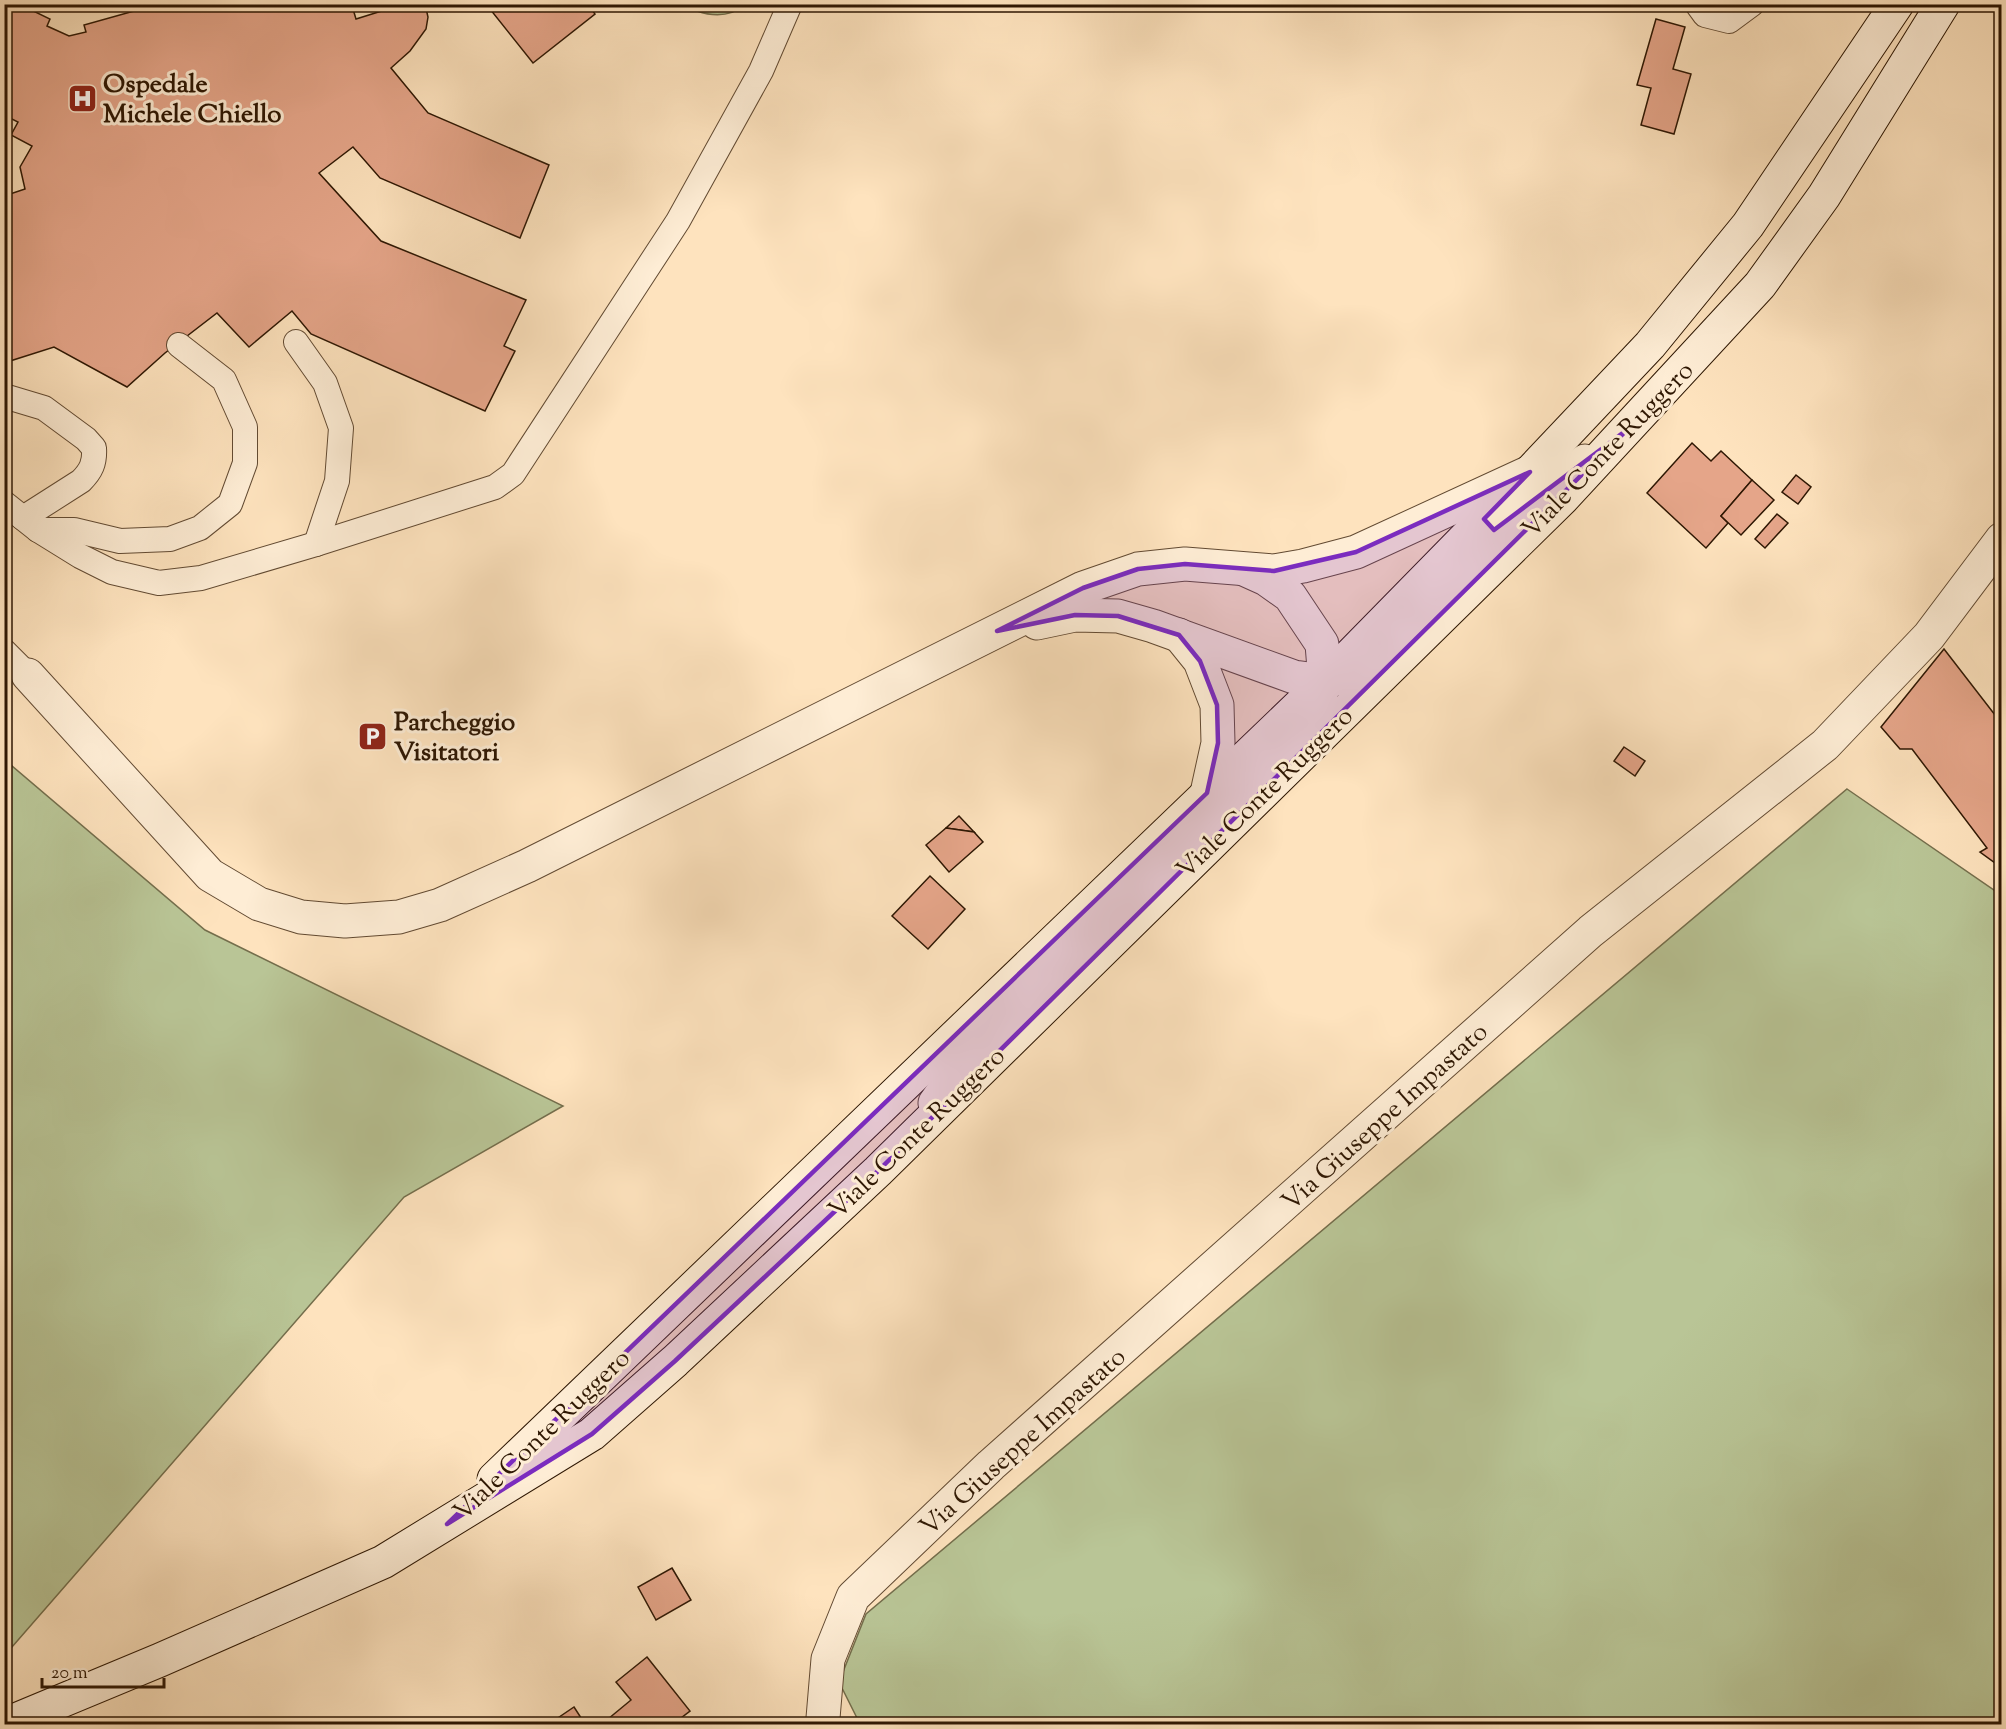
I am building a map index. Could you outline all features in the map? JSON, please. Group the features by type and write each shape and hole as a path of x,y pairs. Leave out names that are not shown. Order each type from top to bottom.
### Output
{"street":[{"name":"Viale Conte Ruggero","path":"447,1524 1208,794 1324,681 1530,472 1650,345 1748,225 1897,4"},
{"name":"Viale Conte Ruggero","path":"447,1524 592,1434 675,1361 908,1142 1554,507 1760,285 1824,196 1943,4"},
{"path":"997,631 1075,615 1118,616 1179,635 1294,677 1324,681 1351,676 1538,497 1628,429"},
{"path":"28,675 210,875 260,904 301,917 345,921 399,917 440,905 527,866 1083,588 1138,569 1185,564 1274,571 1303,566 1356,552 1530,472"},
{"name":"Via Giuseppe Impastato","path":"824,1725 828,1659 853,1597 991,1465 1592,931 1825,745 1929,636 2001,539"},
{"path":"908,1142 971,1053 1314,714 1324,681 1322,644 1290,596 1266,579 1241,568"},
{"path":"1179,635 1200,661 1217,705 1218,743 1208,794"},
{"path":"6,1725 383,1562 447,1524"}],"lane":[{"path":"22,517 80,556 112,572 159,583 201,578 495,487 513,474 678,221 761,71 790,4"},
{"path":"1697,4 1705,15 1729,21 1752,4"},
{"path":"296,342 325,383 340,428 337,481 316,544"},
{"path":"22,517 120,541 170,539 200,528 230,504 245,463 245,427 224,380 179,345"},
{"path":"4,396 45,408 86,439 94,448 95,458 81,481 22,517"},
{"path":"4,651 28,675"}],"highlighted area":[{"path":"1628,429 878,1171 675,1361 592,1434 447,1524 1207,793 1218,743 1217,705 1200,661 1179,635 1118,616 1075,615 997,631 1083,588 1138,569 1185,564 1274,571 1356,552 1530,472 1484,519 1494,530"}],"green space":[{"path":"704,5 745,5 734,12 716,15 697,11"},
{"path":"5,760 205,930 563,1106 404,1197 5,1655"},
{"path":"1847,789 2001,895 2001,1724 860,1724 839,1682 866,1614"}],"building":[{"path":"4,4 19,4 50,19 47,26 69,36 86,32 84,25 159,4 361,4 353,9 356,19 404,4 425,4 428,17 426,29 410,51 391,68 428,113 549,165 520,238 380,178 353,147 319,173 381,241 526,300 504,346 515,351 485,411 311,334 292,311 249,347 217,313 165,353 127,387 54,347 10,361 4,347 4,196 25,189 20,167 32,146 11,135 18,122 4,115"},
{"path":"486,4 588,4 595,14 533,63"},
{"path":"1656,19 1685,27 1673,69 1691,74 1674,134 1641,125 1651,88 1637,85"},
{"path":"1692,443 1711,461 1721,451 1752,480 1721,516 1728,523 1706,548 1647,493"},
{"path":"1796,475 1811,487 1798,504 1782,492"},
{"path":"1752,480 1774,500 1741,535 1721,516"},
{"path":"1777,514 1788,523 1765,548 1755,539"},
{"path":"1944,649 2002,724 2002,868 1980,852 1987,848 1912,749 1900,749 1881,727"},
{"path":"1624,747 1645,761 1635,776 1614,761"},
{"path":"959,816 974,832 946,828"},
{"path":"946,828 974,832 983,842 949,872 926,845"},
{"path":"930,876 965,909 928,949 892,916"},
{"path":"672,1568 691,1600 656,1620 638,1587"},
{"path":"647,1657 690,1711 673,1724 602,1724 631,1700 616,1682"},
{"path":"574,1707 585,1724 549,1724"}],"place":[{"name":"Ospedale Michele Chiello","path":"82,98"},
{"name":"Parcheggio Visitatori","path":"373,736"}]}
